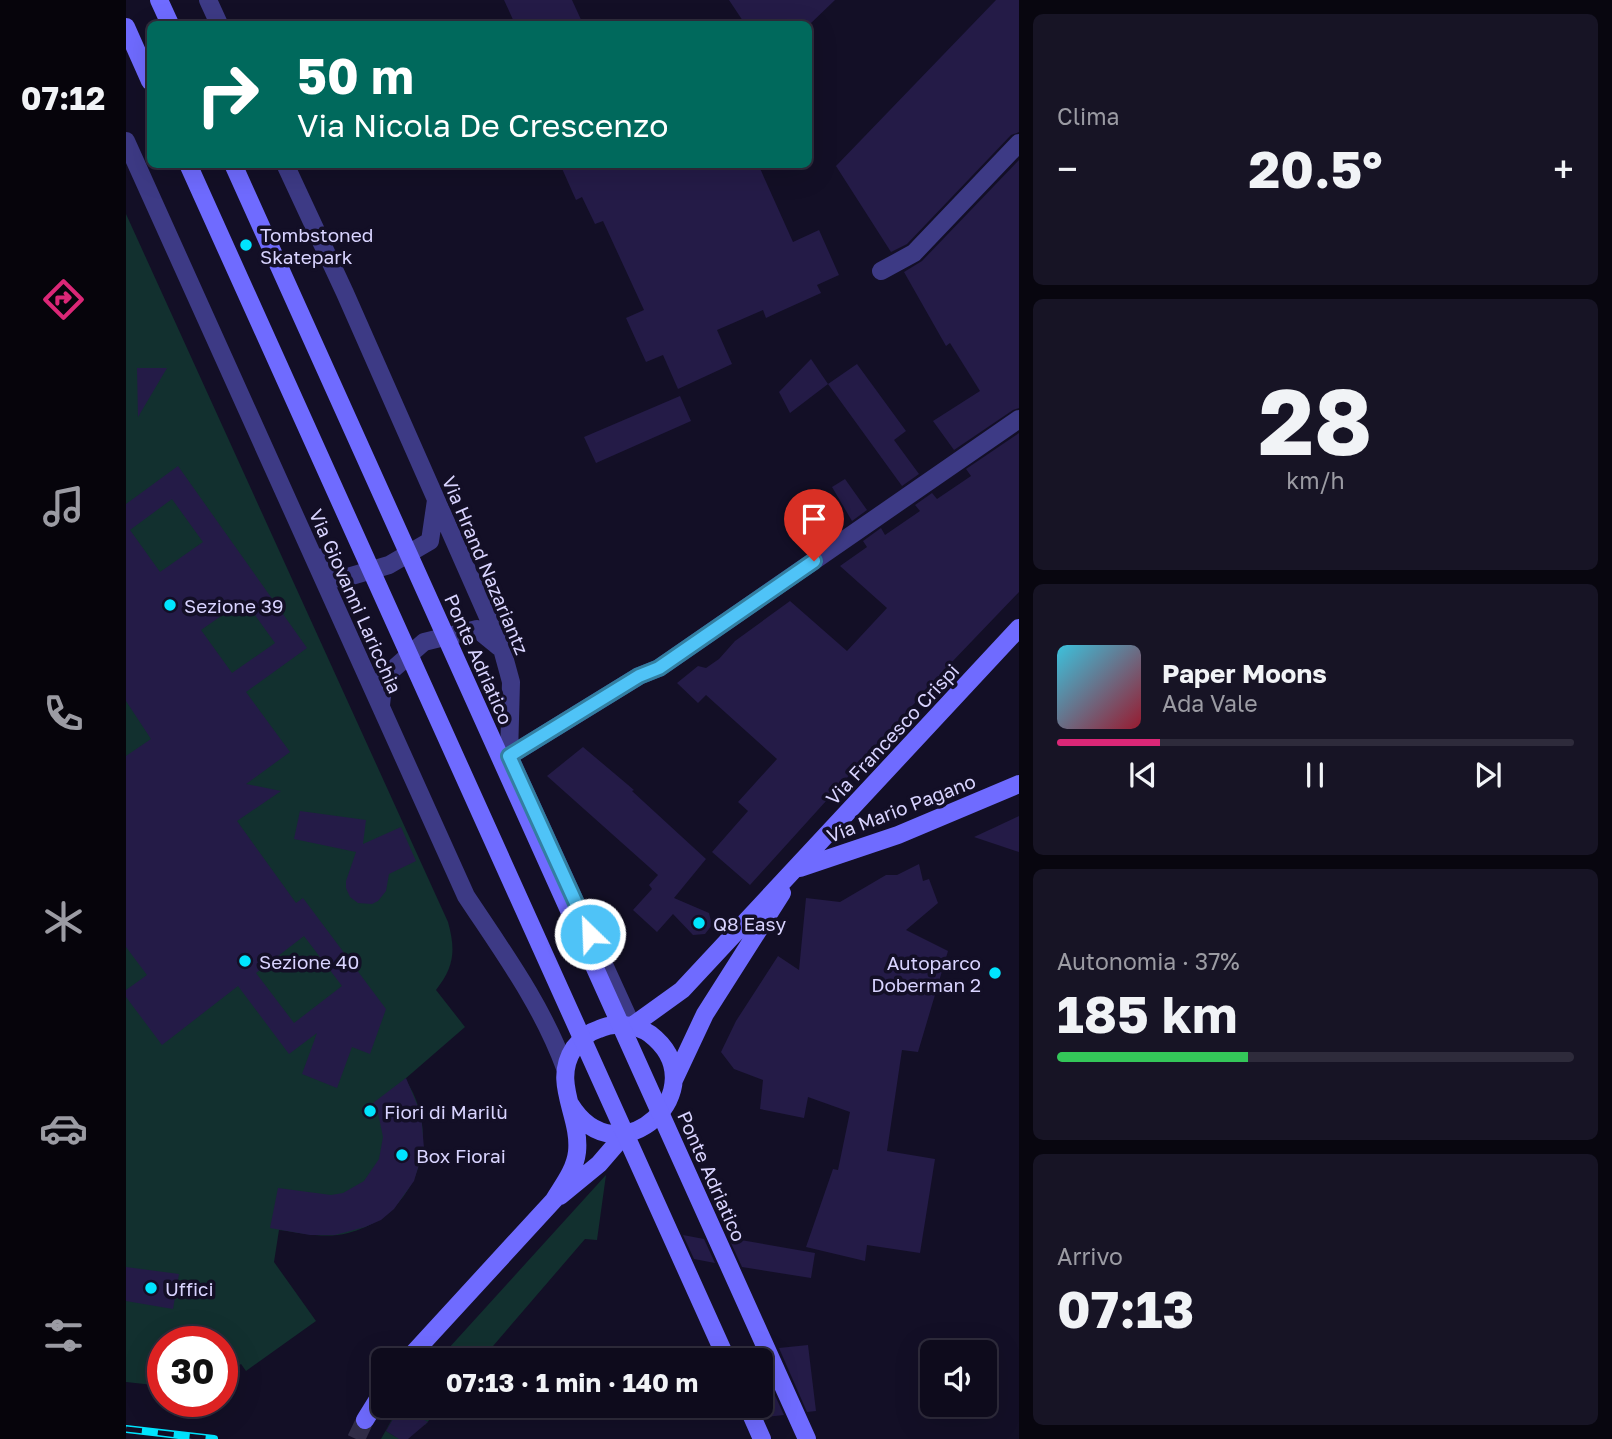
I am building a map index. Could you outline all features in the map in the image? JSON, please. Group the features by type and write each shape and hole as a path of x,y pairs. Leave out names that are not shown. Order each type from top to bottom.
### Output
{"main road":[{"path":"159,0 169,21"},
{"path":"126,27 147,74"},
{"path":"190,168 722,1348"},
{"name":"Ponte Adriatico","path":"235,168 807,1439"},
{"name":"Via Francesco Crispi","path":"632,1026 682,990 1019,628"},
{"name":"Via Mario Pagano","path":"797,869 898,835 1019,785"},
{"name":"Via Francesco Crispi","path":"673,1083 705,1014 797,869"},
{"path":"418,1348 554,1200 572,1170 577,1153 566,1092 565,1068 575,1047 588,1034 612,1025 632,1026 646,1031 662,1046 672,1066 670,1099 658,1117 644,1127 624,1135 608,1134 589,1125 570,1104"},
{"path":"554,1200 578,1184 624,1135"},
{"path":"365,1420 371,1410"},
{"path":"753,1418 762,1439"}],"street":[{"path":"208,0 218,21"},
{"name":"Via Giovanni Laricchia","path":"126,141 466,896 523,981 554,1038 565,1068"},
{"path":"881,271 914,253 1019,142"},
{"name":"Via Hrand Nazariantz","path":"287,168 502,649 511,682 509,756 632,1026"},
{"path":"509,756 639,676 659,668 1019,419"},
{"path":"311,553 341,579 390,565 430,541 436,498"},
{"path":"381,708 384,677 424,642 477,629 502,649"}],"green space":[{"path":"126,214 448,922 452,958 447,974 436,990 465,1027 405,1079 417,1101 422,1125 422,1148 417,1171 407,1192 392,1210 372,1224 339,1235 279,1230 274,1262 316,1321 246,1371 241,1364 238,1366 238,1326 147,1326 147,1384 126,1382"},
{"path":"606,1175 597,1240 585,1239 491,1348 449,1348"},
{"path":"393,1418 386,1431 396,1437 408,1418 412,1418 402,1439 381,1439"},
{"path":"414,1418 431,1418 425,1425"}],"building":[{"path":"504,0 572,0 582,21 514,21"},
{"path":"729,0 835,0 812,22 743,21"},
{"path":"996,0 1019,0 1019,132 1011,135 907,244 891,252 836,166"},
{"path":"1019,160 1019,408 954,450 933,421 980,391 950,343 946,346 904,272 922,261"},
{"path":"562,168 760,168 793,242 819,230 839,275 817,285 821,293 766,318 763,310 717,330 732,364 678,389 663,355 646,362 626,318 644,310 603,221 595,224 582,197 576,200"},
{"path":"811,359 828,384 790,413 779,392"},
{"path":"857,364 906,431 894,440 919,474 902,486 828,384"},
{"path":"137,368 167,368 138,417"},
{"path":"680,396 691,421 596,463 584,437"},
{"path":"1019,433 1019,592 950,664 750,885 712,852 748,811 738,802 777,759 706,695 698,703 677,683 698,666 706,668 719,659 735,641 790,601 847,651 887,608 840,566 867,547 863,541 881,528 885,535 920,511 915,505 932,493 937,499 971,476 966,469"},
{"path":"178,466 307,648 246,692 290,752 246,784 281,791 237,821 296,903 303,898 386,1009 370,1054 352,1047 337,1088 302,1074 317,1033 289,1054 238,986 162,1045 126,997 126,990 147,975 126,947 126,756 151,739 126,701 126,504","holes":["172,499 203,542 160,572 130,530","244,600 275,643 232,673 201,630","304,936 342,986 294,1023 256,973"]},
{"path":"845,479 867,510 852,521 832,487"},
{"path":"583,747 634,790 632,791 706,859 674,898 709,913 712,925 705,934 693,935 673,914 657,932 633,910 652,889 649,885 658,875 547,776"},
{"path":"300,811 366,820 363,844 401,827 416,861 389,874 386,891 378,901 372,904 358,903 350,897 346,888 356,852 294,839"},
{"path":"1019,816 1019,852 974,837"},
{"path":"919,864 923,881 929,879 938,903 906,930 948,951 918,1052 902,1050 887,1151 935,1159 920,1253 867,1245 865,1261 806,1247 833,1169 838,1170 850,1112 808,1097 804,1118 760,1109 763,1080 734,1069 721,1052 736,1021 778,956 799,970 806,898 840,902 886,875 897,875"},
{"name":"Box Fiorai","path":"406,1078 421,1114 424,1148 414,1181 394,1209 381,1220 335,1235 310,1235 270,1228 278,1188 331,1195 343,1193 364,1181 379,1159 383,1137 373,1103"},
{"path":"683,1235 704,1239 715,1263 694,1259"},
{"path":"735,1239 815,1253 811,1278 742,1267 731,1243 734,1243"},
{"name":"Uffici","path":"126,1267 179,1274 173,1309 126,1301"},
{"path":"808,1345 816,1411 807,1412 779,1348"},
{"path":"773,1391 784,1415 773,1416"},
{"path":"394,1418 421,1418 428,1422 408,1439 399,1439 386,1431"}],"tunnel":[{"path":"356,1439 365,1420"}],"railway":[{"path":"126,1429 214,1439"}],"place":[{"name":"Tombstoned Skatepark","path":"246,245"},
{"name":"Sezione 39","path":"170,605"},
{"name":"Q8 Easy","path":"699,923"},
{"name":"Sezione 40","path":"245,961"},
{"name":"Autoparco Doberman 2","path":"995,973"},
{"name":"Fiori di Marilù","path":"370,1111"},
{"name":"Box Fiorai","path":"402,1155"},
{"name":"Uffici","path":"151,1288"}],"route":[{"path":"590,934 509,756 639,676 659,668 814,561"}]}
